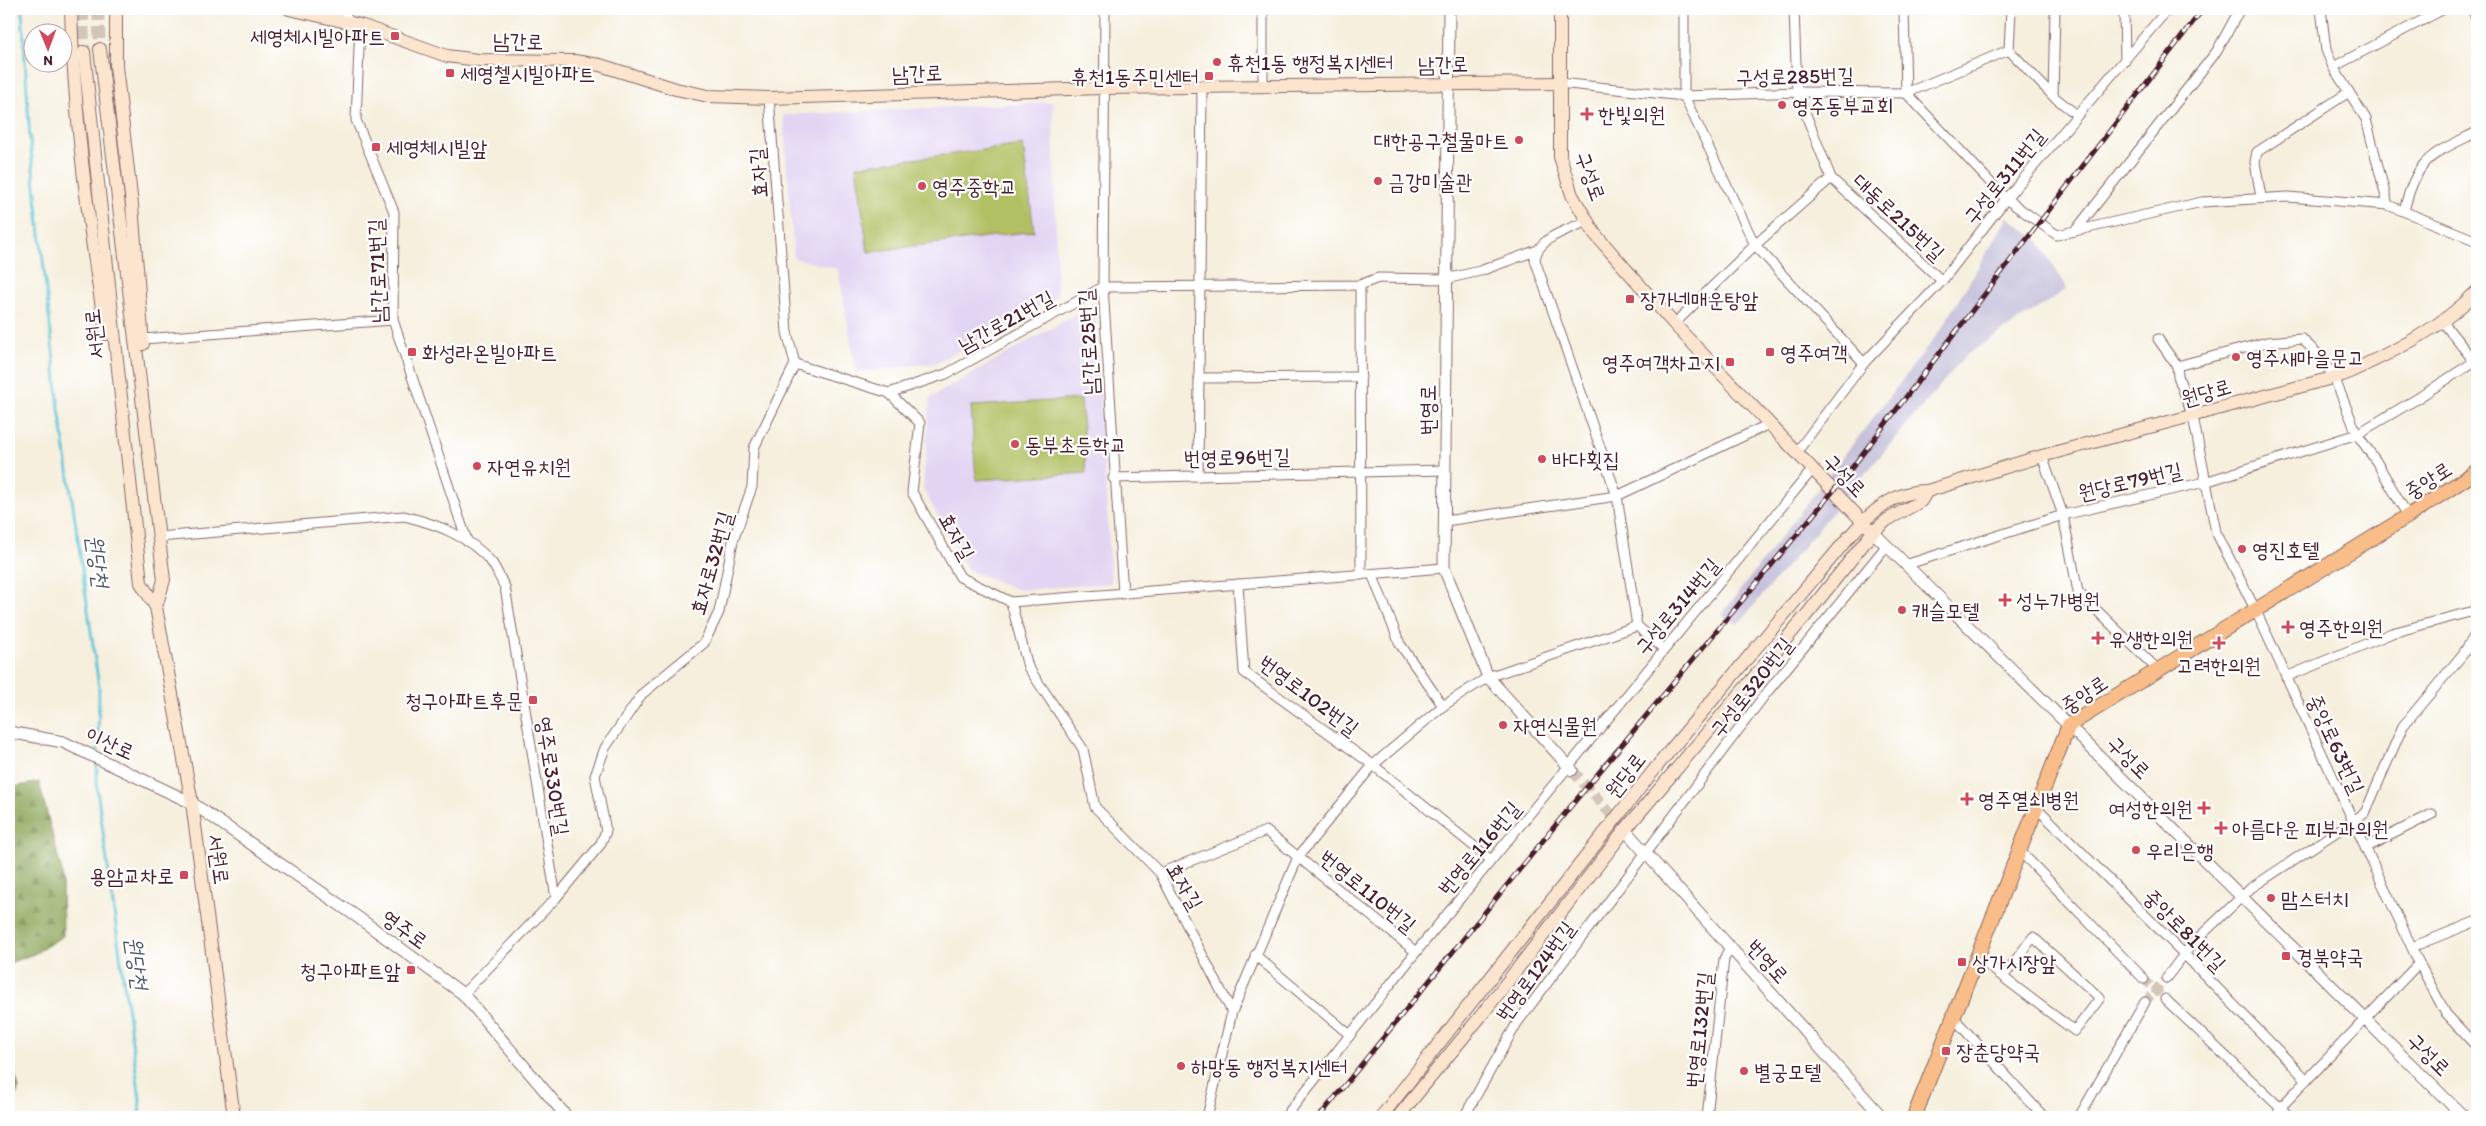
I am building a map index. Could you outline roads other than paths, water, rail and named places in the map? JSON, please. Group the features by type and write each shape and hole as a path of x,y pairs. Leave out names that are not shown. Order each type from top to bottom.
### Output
{"main road":[{"path":"71,9 73,78 95,264 126,452"},
{"path":"116,9 116,66 132,205 143,339 149,456"},
{"name":"남간로","path":"289,9 355,23 448,56 478,60 591,63 676,89 708,96 769,98 1104,88 1559,83"},
{"name":"구성로","path":"1560,9 1560,157 1572,195 1595,234 1674,324 1873,532"},
{"name":"서원로","path":"100,49 164,580 156,607"},
{"name":"서원로","path":"84,52 141,583 156,607 192,803 234,1117"},
{"name":"원당로","path":"1381,1117 1658,765 1862,521 1885,503 1912,491 1927,491 2042,456 2192,417 2334,377 2389,353 2442,321 2477,290"},
{"name":"중앙로","path":"1914,1117 2069,725 2408,516 2477,471"},
{"name":"원당로","path":"1398,1117 1480,1016 1625,830 1808,614 1873,532 1886,520 1921,501 1927,491"}],"street":[{"path":"340,9 355,23"},
{"name":"남간로25번길","path":"1105,9 1103,287 1113,478 1123,594"},
{"path":"1263,9 1263,86"},
{"name":"번영로","path":"1449,9 1444,568 1488,677 1571,768"},
{"path":"1684,9 1684,96 1755,245 1864,362"},
{"name":"대동로215번길","path":"1794,9 1797,92 1831,178 1942,281"},
{"path":"1904,9 1906,94 2006,199 2057,235 2202,202 2262,197 2340,200 2388,205 2477,241"},
{"path":"2011,9 2009,50 2053,96 2077,115"},
{"path":"2053,96 2055,9"},
{"path":"2124,9 2124,61"},
{"name":"구성로311번길","path":"1796,453 1864,362 1942,281 2006,199 2168,9"},
{"path":"2075,231 2217,51 2240,9"},
{"path":"2321,9 2326,50 2333,67 2366,119 2388,205"},
{"path":"2333,67 2444,9"},
{"path":"2472,9 2477,20"},
{"name":"남간로71번길","path":"355,23 356,120 394,212 393,320 467,541"},
{"name":"구성로285번길","path":"1559,83 1684,96 1797,92 1906,94 2009,50"},
{"path":"1198,476 1202,87"},
{"path":"2262,197 2255,162 2256,152 2350,92"},
{"name":"효자길","path":"769,98 787,332 795,364 889,393 920,423 912,492 960,577 1011,602 1028,666 1083,749 1095,807 1160,873 1232,1012"},
{"path":"2404,211 2416,172 2431,156 2477,132"},
{"name":"대동로215번길","path":"1755,245 1831,178"},
{"name":"남간로21번길","path":"889,393 946,374 1103,287 1360,286 1378,278 1446,279 1480,271 1535,251 1543,242 1588,221"},
{"path":"1674,324 1755,245"},
{"path":"1535,251 1535,260 1546,296 1582,392 1617,496 1637,626 1664,649"},
{"path":"1360,286 1361,575"},
{"path":"143,339 393,320"},
{"path":"2442,321 2476,363"},
{"path":"2158,339 2178,366 2267,342 2302,339 2320,356 2334,377 2357,434 2376,461 2408,516"},
{"name":"원당로79번길","path":"2063,515 2205,482 2357,434 2476,363"},
{"name":"효자로32번길","path":"556,898 600,845 606,830 595,776 605,748 642,694 704,643 719,612 733,541 752,487 754,448 795,364"},
{"name":"중앙로63번길","path":"2178,366 2178,376 2192,417 2216,532 2255,609 2420,964 2446,1014 2477,1047"},
{"path":"1199,378 1361,377"},
{"path":"1445,521 1617,496 1769,424"},
{"path":"2042,456 2063,515 2078,592 2158,670"},
{"name":"번영로96번길","path":"1113,478 1445,470"},
{"name":"구성로314번길","path":"1571,768 1664,649 1812,470"},
{"path":"1905,565 2063,515"},
{"path":"158,537 404,516 436,524 467,541"},
{"name":"구성로","path":"1873,532 2464,1117"},
{"name":"영주로330번길","path":"467,541 492,563 505,587 556,898"},
{"name":"구성로320번길","path":"1646,854 1764,696 1886,545"},
{"path":"1011,602 1444,568"},
{"path":"1372,574 1400,644 1443,706"},
{"name":"번영로102번길","path":"1238,584 1244,672 1373,765"},
{"path":"2286,677 2392,633 2477,610"},
{"name":"번영로110번길","path":"1207,1117 1232,1012 1298,857 1373,765 1443,706 1488,677 1637,626"},
{"path":"2166,978 2184,954 2241,896 2365,813 2403,726 2463,654 2477,632"},
{"name":"이산로","path":"9,732 63,742 192,803"},
{"path":"1373,765 1491,860"},
{"name":"번영로116번길","path":"1285,1117 1491,860 1571,768"},
{"name":"영주로","path":"192,803 356,916 463,994 567,1117"},
{"name":"중앙로81번길","path":"2036,807 2307,1080"},
{"path":"2365,848 2432,814"},
{"name":"번영로","path":"1625,830 1882,1117"},
{"name":"번영로110번길","path":"1160,873 1266,831 1416,952"},
{"path":"2019,850 2144,978"},
{"name":"번영로124번길","path":"1464,1117 1517,1023 1646,854"},
{"path":"463,994 556,898"},
{"path":"2412,947 2477,921"},
{"path":"1977,957 2003,977 2075,1032 2100,998 2033,937 2003,977"},
{"name":"번영로132번길","path":"1707,1117 1724,959 1730,947"},
{"path":"1255,955 1350,1035"},
{"path":"2278,1113 2307,1080 2420,964"},
{"path":"2165,999 2278,1113 2290,1117"},
{"path":"2078,1117 2144,1002"},
{"path":"1953,1017 2044,1117"}],"waterway":[{"name":"원당천","path":"22,9 30,141 59,408 99,687 98,755"},
{"name":"원당천","path":"97,761 97,789 140,1099 139,1117"}],"tunnel":[{"path":"83,9 84,52"},
{"path":"98,9 100,49"},
{"path":"1572,770 1625,830"},
{"path":"2145,1002 2166,978"},
{"path":"2144,979 2165,999"}],"railway":[{"path":"1319,1117 1571,806 1844,478 2203,9"}],"place":[{"name":"세영체시빌아파트","path":"395,36"},
{"name":"휴천1동 행정복지센터","path":"1217,62"},
{"name":"세영첼시빌아파트","path":"450,73"},
{"name":"휴천1동주민센터","path":"1209,76"},
{"name":"영주동부교회","path":"1782,105"},
{"name":"한빛의원","path":"1587,114"},
{"name":"대한공구철물마트","path":"1519,140"},
{"name":"세영체시빌앞","path":"376,147"},
{"name":"금강미술관","path":"1378,181"},
{"name":"영주중학교","path":"922,186"},
{"name":"장가네매운탕앞","path":"1630,299"},
{"name":"화성라온빌아파트","path":"412,352"},
{"name":"영주여객","path":"1770,352"},
{"name":"영주새마을문고","path":"2236,357"},
{"name":"영주여객차고지","path":"1730,362"},
{"name":"동부초등학교","path":"1015,444"},
{"name":"바다횟집","path":"1542,459"},
{"name":"자연유치원","path":"477,466"},
{"name":"영진호텔","path":"2242,549"},
{"name":"성누가병원","path":"2005,600"},
{"name":"캐슬모텔","path":"1902,610"},
{"name":"영주한의원","path":"2288,627"},
{"name":"유생한의원","path":"2098,638"},
{"name":"고려한의원","path":"2219,643"},
{"name":"청구아파트후문","path":"533,700"},
{"name":"자연식물원","path":"1503,725"},
{"name":"영주열쇠병원","path":"1967,799"},
{"name":"여성한의원","path":"2204,808"},
{"name":"아름다운 피부과의원","path":"2221,828"},
{"name":"우리은행","path":"2136,850"},
{"name":"용암교차로","path":"184,875"},
{"name":"맘스터치","path":"2271,898"},
{"name":"경북약국","path":"2286,956"},
{"name":"상가시장앞","path":"1962,962"},
{"name":"청구아파트앞","path":"411,970"},
{"name":"장춘당약국","path":"1946,1051"},
{"name":"하망동 행정복지센터","path":"1181,1066"},
{"name":"별궁모텔","path":"1744,1071"}]}
